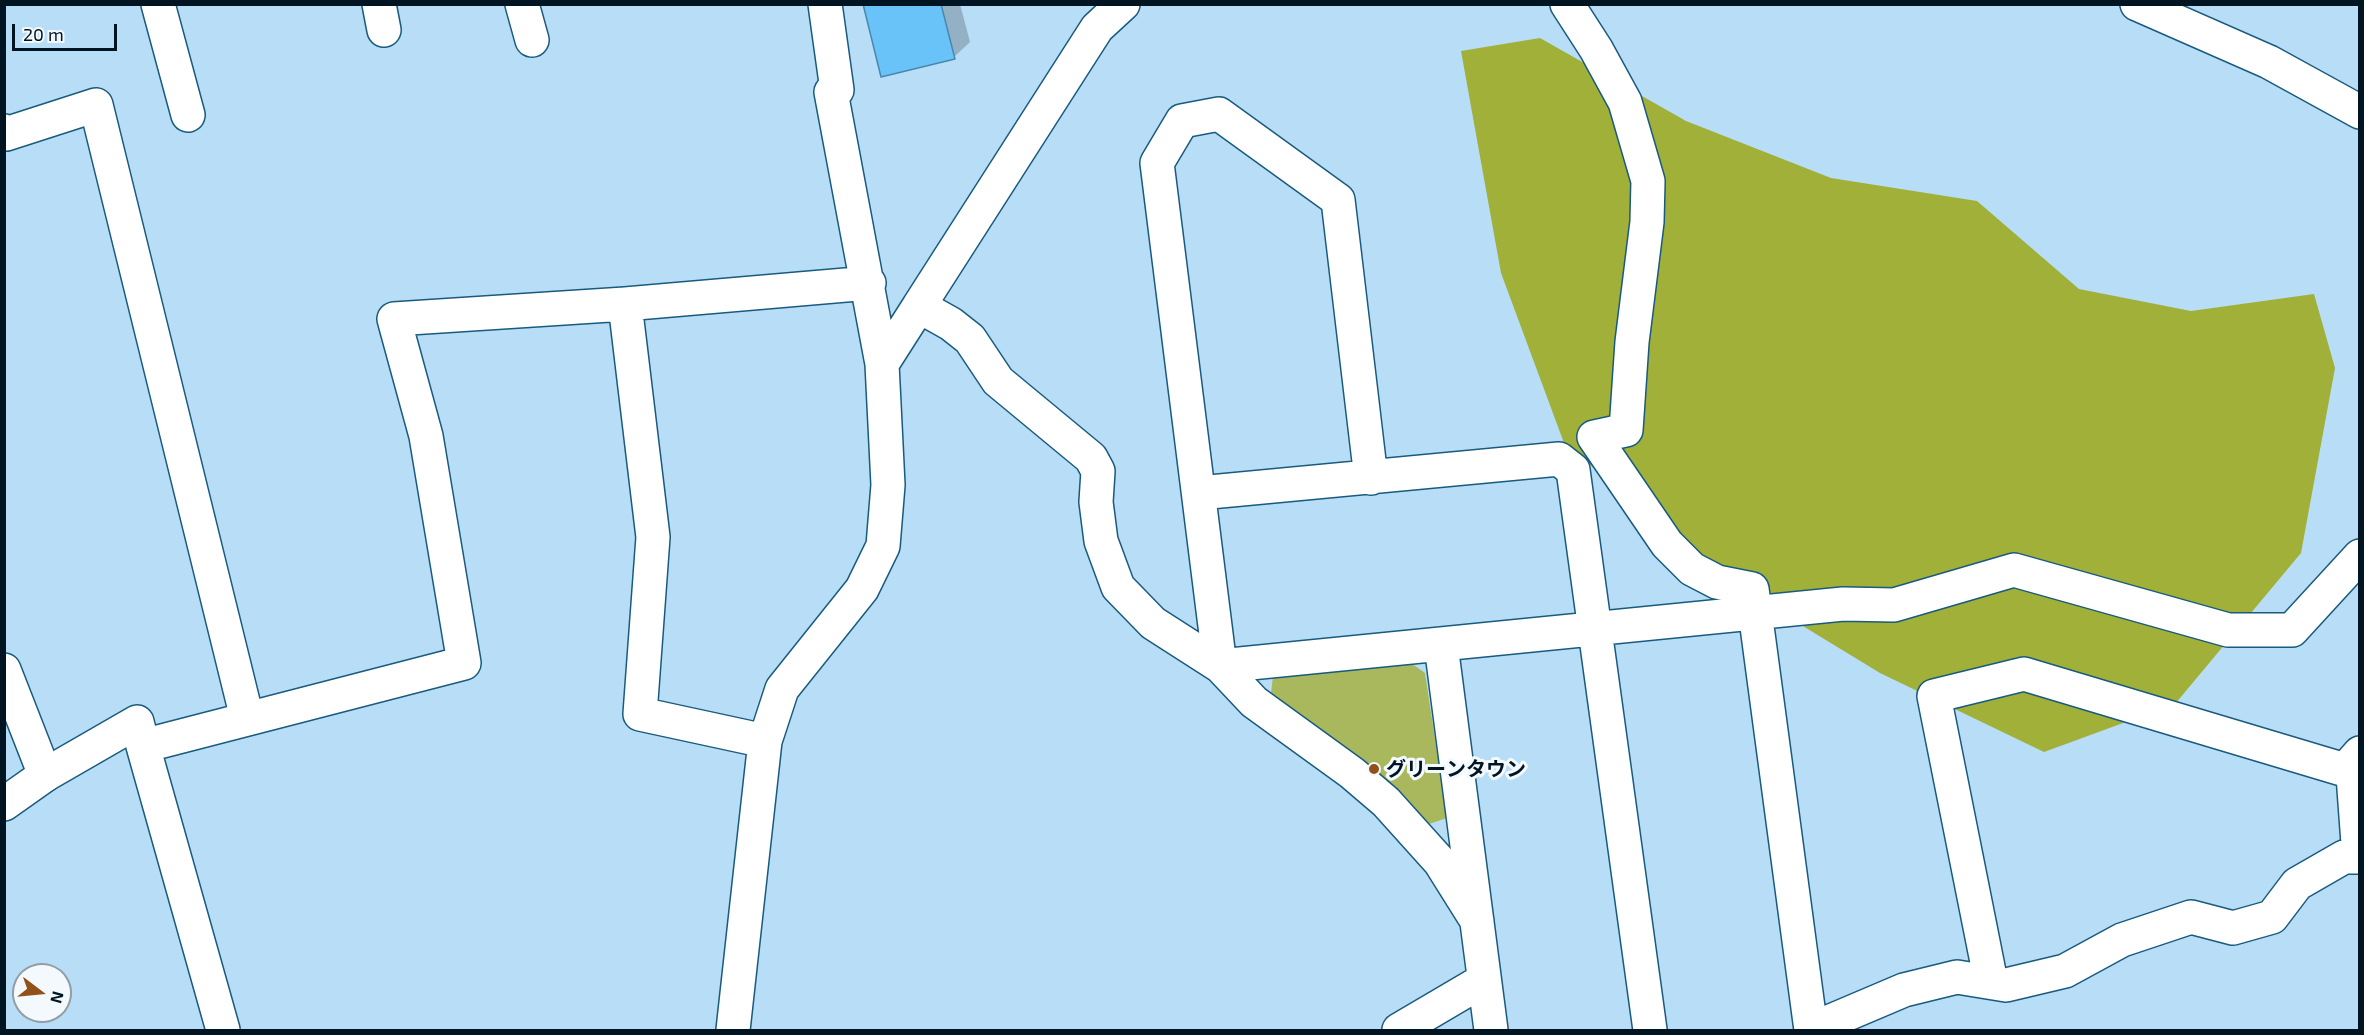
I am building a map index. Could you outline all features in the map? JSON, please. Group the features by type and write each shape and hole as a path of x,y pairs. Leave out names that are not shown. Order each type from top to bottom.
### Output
{"street":[{"path":"158,4 188,115"},
{"path":"522,4 532,40"},
{"path":"732,1030 765,741 782,689 862,589 883,546 888,485 882,364 869,283 831,92 837,90 825,4"},
{"path":"882,364 1097,28 1123,4"},
{"path":"1567,4 1596,49 1624,102 1648,181 1647,222 1632,342 1626,430 1594,437 1667,544 1692,569 1717,582 1752,589 1811,1030"},
{"path":"2137,4 2269,62 2360,112"},
{"path":"4,131 6,134 96,105 247,718"},
{"path":"1220,666 1156,163 1182,121 1219,114 1338,200 1371,478"},
{"path":"143,746 464,663 426,436 394,319 625,304 869,283"},
{"path":"625,304 654,537 640,714 765,741"},
{"path":"919,306 951,324 970,339 998,381 1091,458 1098,471 1096,502 1101,541 1118,587 1153,623 1220,666 1254,702 1352,773 1386,802 1440,862 1477,921"},
{"path":"1199,493 1558,459 1573,470 1650,1030"},
{"path":"1220,666 1595,631 1843,604 1894,605 2014,570 2228,630 2292,630 2360,556"},
{"path":"1441,645 1491,1030"},
{"path":"4,670 45,775"},
{"path":"1991,982 1934,696 2024,674 2345,770 2356,758"},
{"path":"4,804 45,775 137,722 223,1030"},
{"path":"1823,1030 1831,1021 1904,990 1957,977 2006,985 2065,971 2122,940 2192,917 2233,928 2272,917 2297,884 2344,857 2359,856 2356,758"},
{"path":"1399,1030 1484,980"}],"green space":[{"path":"1540,38 1686,121 1831,178 1977,201 2079,289 2191,311 2314,294 2335,368 2301,553 2175,704 2044,752 1880,673 1729,581 1564,443 1501,273 1461,51"},
{"path":"1411,663 1425,673 1447,818 1429,824 1400,794 1271,693 1273,676"}],"building":[{"path":"863,4 941,4 955,59 881,77"}],"place":[{"name":"グリーンタウン","path":"1374,769"}]}
